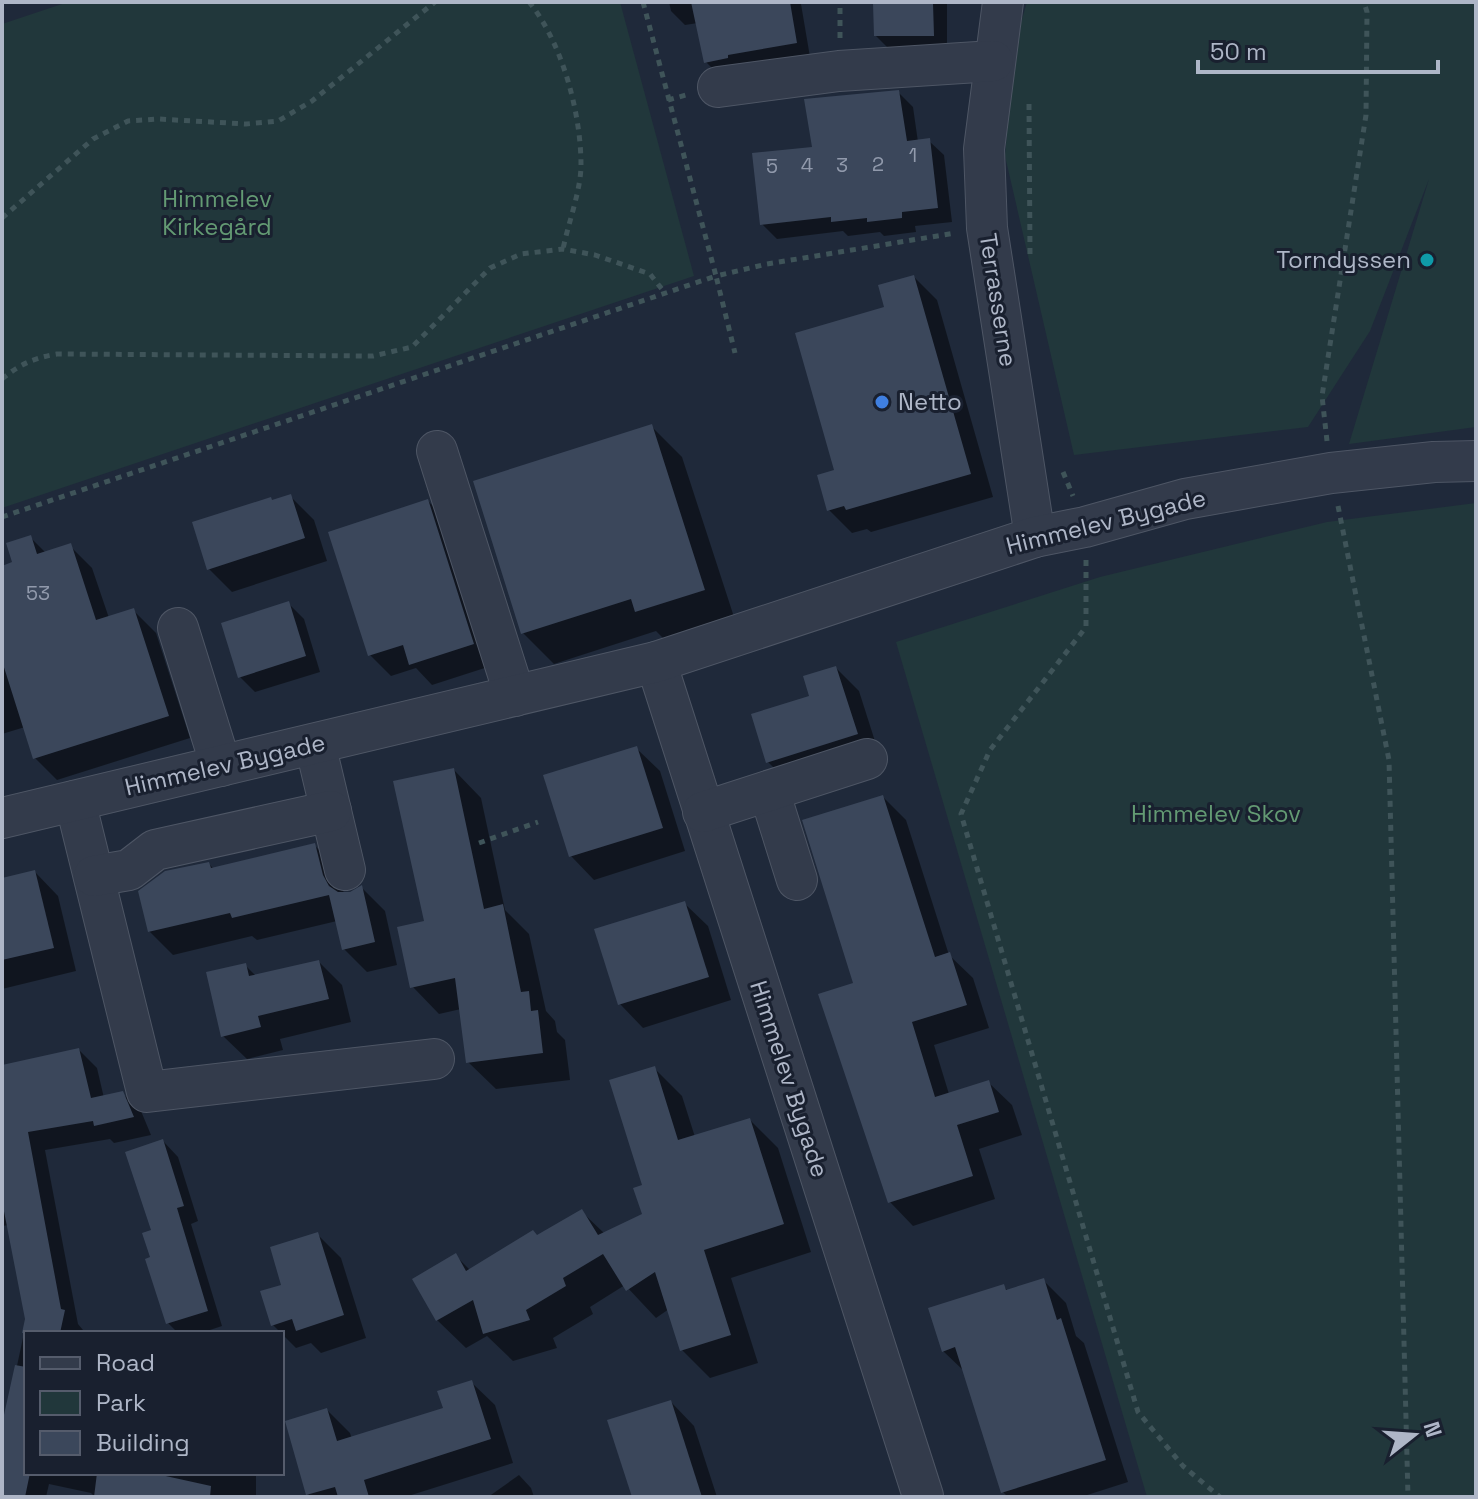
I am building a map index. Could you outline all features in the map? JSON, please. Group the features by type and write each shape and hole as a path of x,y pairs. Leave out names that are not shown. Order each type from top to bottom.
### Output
{"street":[{"name":"Terrasserne","path":"1003,2 984,149 987,228 1035,537"},
{"path":"718,87 839,71 993,61"},
{"path":"437,451 515,696"},
{"name":"Himmelev Bygade","path":"2,818 656,662 1035,537 1085,527 1185,499 1331,473 1434,462 1476,461"},
{"path":"178,628 221,766"},
{"name":"Himmelev Bygade","path":"656,662 923,1496"},
{"path":"315,744 345,870"},
{"path":"703,812 867,759"},
{"path":"769,791 797,880"},
{"path":"75,801 147,1092 434,1059"},
{"path":"94,876 129,870 155,850 331,811"}],"path":[{"path":"2,218 93,139 128,121 158,119 246,124 278,121 312,101 435,2"},
{"path":"529,2 547,26 557,48 575,117 581,166 563,249"},
{"path":"643,2 735,353"},
{"path":"1364,2 1367,12 1366,115 1322,396 1331,473 1389,760 1408,1497"},
{"path":"1029,94 1030,260"},
{"path":"2,517 716,276 767,264 987,228"},
{"path":"2,379 33,358 57,354 373,356 393,353 412,347 490,268 521,254 563,249 595,255 650,274 665,293"},
{"path":"1062,470 1085,527 1086,627 990,750 961,814 1138,1412 1183,1466 1220,1497"},
{"path":"479,843 538,822"}],"green space":[{"name":"Himmelev Kirkegård","path":"68,2 620,2 694,276 2,508 2,24"},
{"path":"1027,2 1476,2 1476,427 1349,444 1429,179 1370,331 1308,427 1074,455 1005,156 1014,47"},
{"name":"Himmelev Skov","path":"1476,503 1476,1497 1147,1497 896,642 1100,577 1327,522"}],"building":[{"path":"691,2 790,2 797,43 728,55 728,58 704,63"},
{"path":"873,4 933,4 934,36 874,36"},
{"path":"899,90 907,141 930,138 938,208 902,212 902,218 867,222 867,218 831,222 831,217 760,225 752,153 812,147 804,99"},
{"name":"Netto","path":"914,275 971,474 846,510 844,506 827,511 817,475 834,470 795,333 884,307 878,285"},
{"path":"652,424 705,590 635,612 631,599 521,634 473,481"},
{"path":"291,494 305,538 207,570 192,522 271,497 272,500"},
{"path":"428,499 474,644 409,665 403,645 368,656 328,532"},
{"path":"31,535 37,554 71,543 96,620 134,608 169,716 33,759 2,661 2,566 12,562 6,543"},
{"path":"289,601 306,656 238,678 221,623"},
{"path":"836,666 858,734 766,763 751,714 809,696 803,676"},
{"path":"637,746 663,828 569,857 543,775"},
{"path":"454,768 484,909 503,904 521,992 529,991 531,1011 538,1010 543,1053 466,1063 455,978 410,988 397,927 424,921 393,781"},
{"path":"883,795 935,957 950,952 967,1005 912,1022 935,1097 989,1080 999,1112 957,1125 973,1176 888,1203 818,994 853,983 802,820"},
{"path":"315,843 329,886 338,892 350,892 362,885 375,942 342,950 329,895 232,918 230,913 148,932 138,891 165,871 209,862 211,868"},
{"path":"35,870 54,948 2,960 2,878"},
{"path":"685,901 709,977 618,1005 594,929"},
{"path":"319,960 329,999 258,1016 261,1027 221,1037 206,972 246,963 249,976"},
{"path":"79,1048 91,1098 123,1091 134,1117 94,1126 93,1121 28,1132 61,1309 65,1310 60,1331 22,1333 25,1319 2,1201 2,1065"},
{"path":"655,1066 678,1140 750,1118 784,1224 704,1250 731,1335 680,1351 655,1272 626,1291 603,1254 563,1278 566,1286 526,1310 530,1320 483,1334 473,1300 436,1321 412,1279 456,1253 466,1271 533,1230 537,1235 582,1209 598,1235 642,1214 633,1188 642,1185 609,1080"},
{"path":"163,1139 184,1206 177,1208 208,1311 166,1324 145,1259 150,1257 142,1233 151,1230 125,1152"},
{"path":"318,1232 344,1315 296,1331 292,1319 271,1326 260,1291 281,1285 270,1247"},
{"path":"1044,1278 1057,1320 1061,1318 1106,1460 1001,1493 955,1347 942,1352 928,1308 1004,1284 1006,1290"},
{"path":"15,1365 24,1367 24,1475 30,1475 25,1497 2,1497 2,1424"},
{"path":"472,1380 491,1439 364,1480 369,1497 338,1497 335,1487 306,1495 285,1421 327,1408 337,1441 443,1408 437,1391"},
{"path":"671,1400 702,1497 632,1497 607,1420"},
{"path":"97,1475 161,1475 211,1486 210,1497 94,1497"}],"place":[{"name":"Torndyssen","path":"1427,260"},
{"name":"Netto","path":"882,402"}]}
